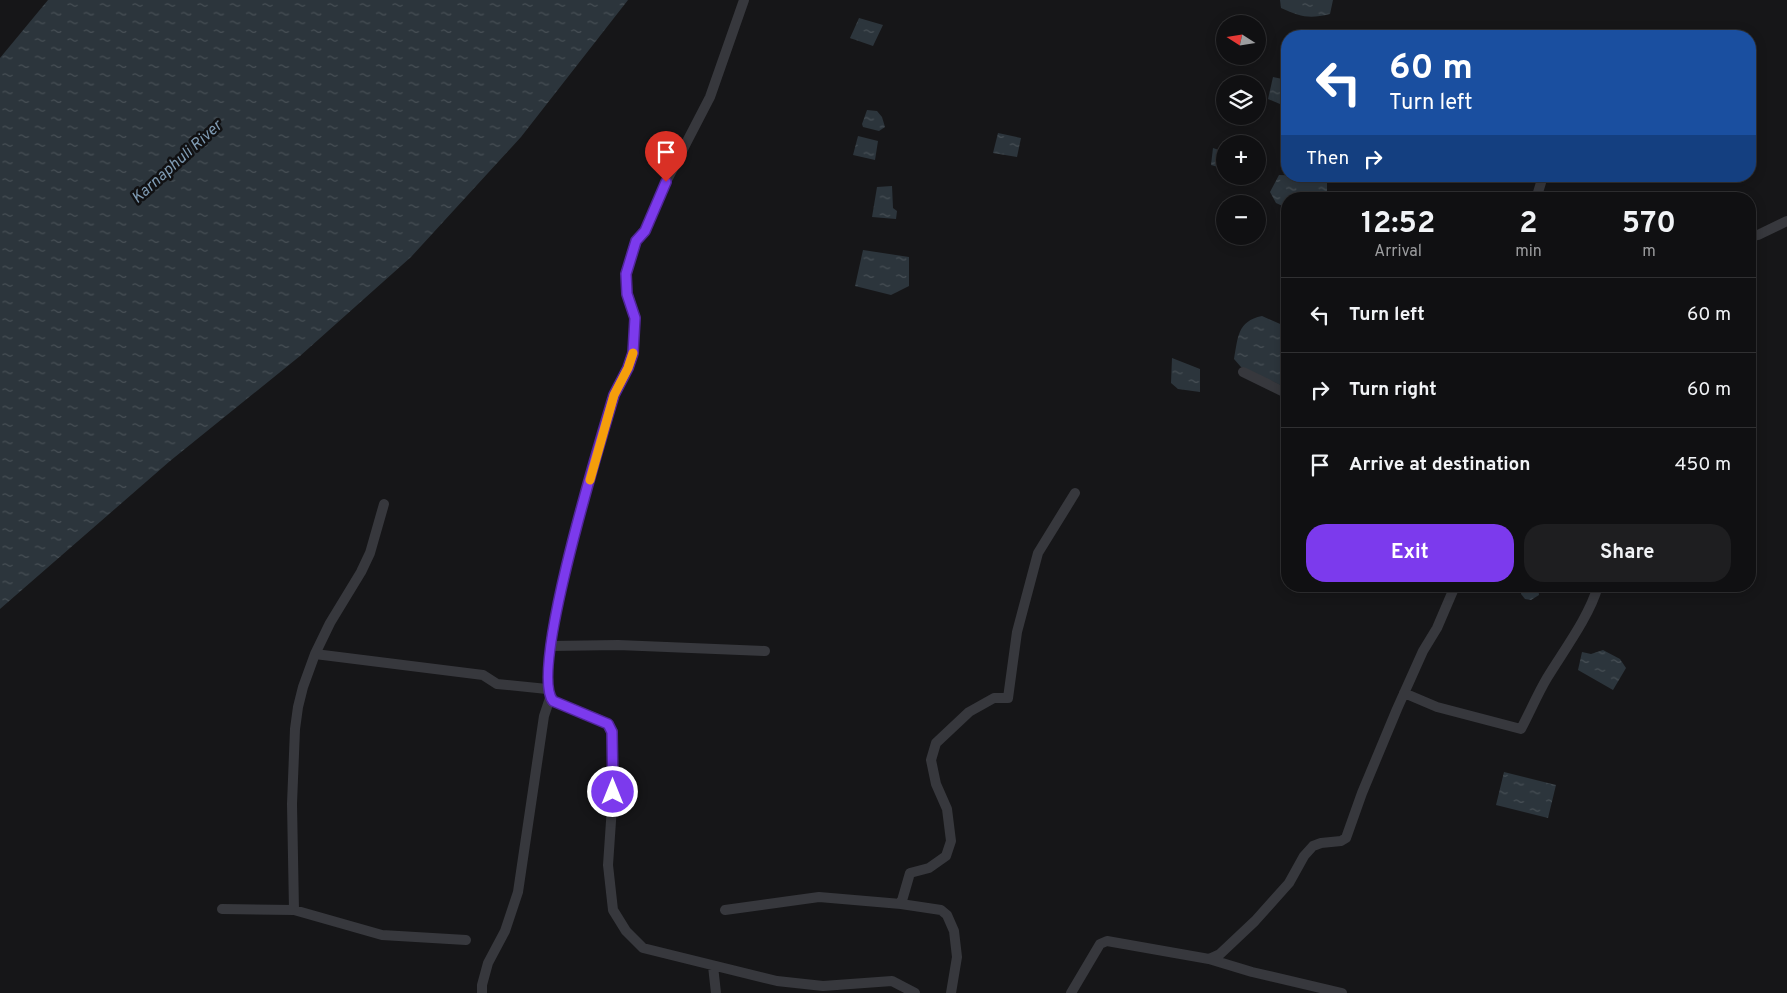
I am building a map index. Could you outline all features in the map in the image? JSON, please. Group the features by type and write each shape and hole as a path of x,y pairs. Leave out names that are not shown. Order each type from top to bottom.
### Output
{"street":[{"path":"482,993 482,985 488,963 506,931 518,892 549,693 551,646 559,596 614,395 628,368 633,353 635,318 627,294 626,274 636,241 645,231 666,182 710,97 744,0"},
{"path":"1756,236 1787,221"},
{"path":"1243,372 1281,391"},
{"path":"901,904 910,873 929,868 946,856 952,841 947,809 936,784 930,760 936,743 968,712 994,698 1008,698 1017,632 1038,553 1075,493"},
{"path":"294,910 292,804 295,729 303,686 315,654 330,623 364,566 375,538 384,504"},
{"path":"1209,959 1220,954 1255,921 1289,883 1304,856 1313,846 1328,841 1341,841 1346,838 1362,794 1404,694 1423,651 1437,628 1452,592"},
{"path":"1404,694 1437,707 1520,730 1533,701 1596,592"},
{"path":"551,646 618,645 765,651"},
{"path":"315,654 483,675 497,684 549,693"},
{"path":"549,693 553,701 608,724 612,732 613,792 608,865 613,910 626,931 644,948 777,981 823,986 892,982 914,993"},
{"path":"725,910 820,897 901,904 941,910 947,914 954,931 957,957 951,993"},
{"path":"222,909 294,910 382,934 466,940"},
{"path":"1072,993 1100,944 1107,941 1209,959 1252,972 1342,993"},
{"path":"713,966 716,993"}],"water":[{"name":"Karnaphuli River","path":"48,0 628,0 521,137 411,257 300,356 170,461 0,609 0,58"},
{"path":"1280,0 1333,0 1330,14 1311,17 1281,8"},
{"path":"859,18 883,25 873,46 850,38"},
{"path":"1273,77 1281,79 1281,104 1268,99"},
{"path":"867,110 877,111 882,117 885,127 879,131 863,127 862,124"},
{"path":"998,133 1021,138 1017,157 993,153"},
{"path":"858,136 878,141 875,160 853,155"},
{"path":"1213,148 1216,149 1216,166 1211,165"},
{"path":"1279,175 1281,175 1281,182 1327,182 1327,192 1281,192 1281,205 1276,203 1270,192"},
{"path":"892,186 893,208 897,211 896,219 872,217 877,187"},
{"path":"863,250 909,257 909,286 891,295 855,286"},
{"path":"1262,316 1281,324 1281,385 1241,367 1234,359 1240,332 1243,326 1254,318"},
{"path":"1172,358 1200,369 1200,392 1178,389 1171,383"},
{"path":"1521,592 1539,592 1539,595 1531,600 1525,599"},
{"path":"1603,650 1620,659 1626,668 1613,690 1578,670 1582,652 1591,654"},
{"path":"1504,772 1556,785 1548,818 1496,805"}],"slow traffic":[{"path":"590,480 614,395 628,368 633,353"}],"route":[{"path":"613,792 612,732 608,724 553,701 547,689 551,646 559,596 614,395 628,368 633,353 635,318 627,294 626,274 636,241 645,231 666,182"}]}
